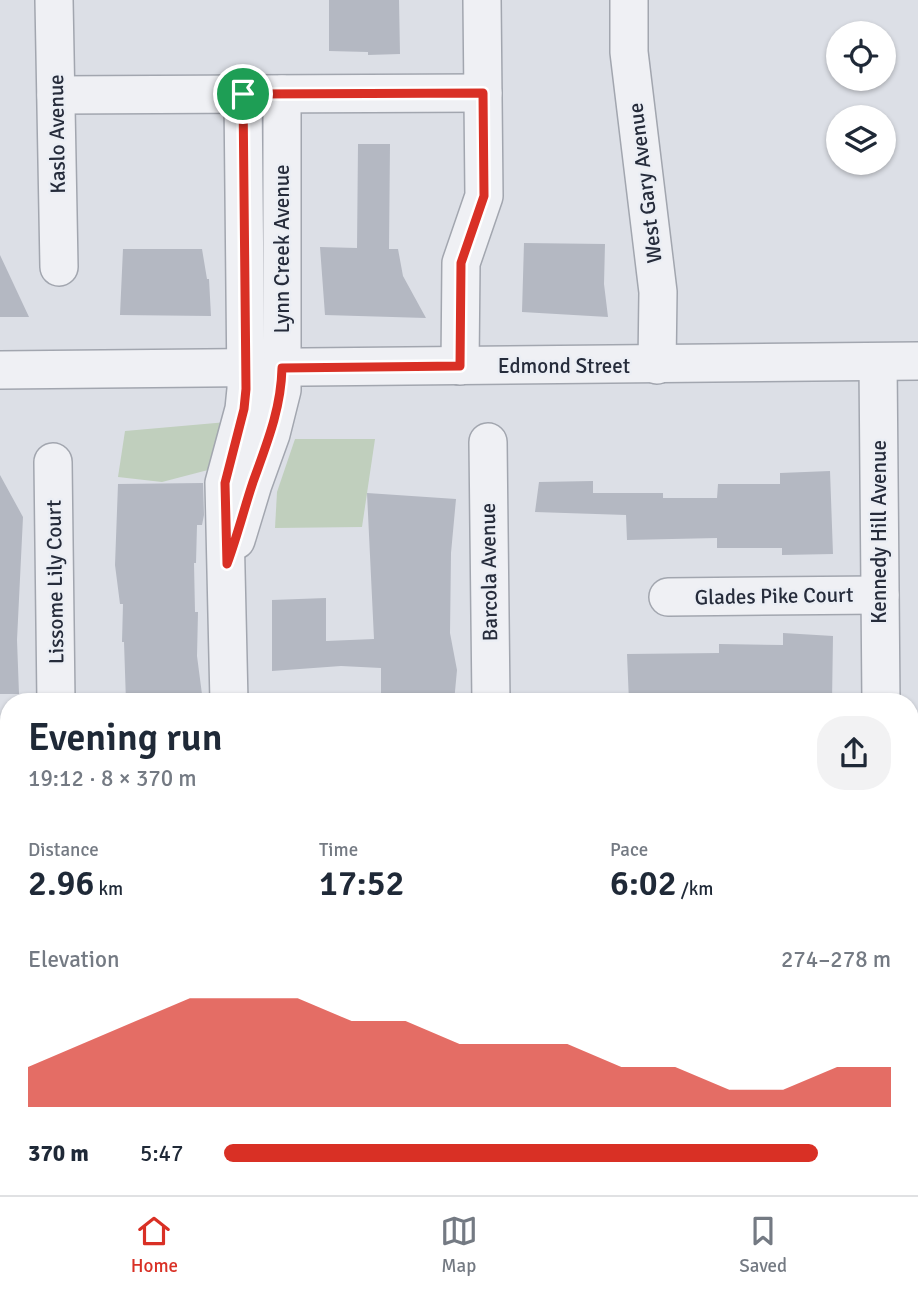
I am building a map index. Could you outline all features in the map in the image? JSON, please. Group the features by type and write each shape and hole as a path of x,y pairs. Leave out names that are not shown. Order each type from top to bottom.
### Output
{"street":[{"name":"Kaslo Avenue","path":"54,0 59,267"},
{"path":"460,366 461,263 484,196 482,0"},
{"name":"West Gary Avenue","path":"629,0 629,52 658,292 657,365"},
{"path":"56,95 483,93"},
{"name":"Lynn Creek Avenue","path":"229,693 227,564 237,489 246,368 243,94"},
{"name":"Lynn Creek Avenue","path":"237,489 271,435 279,404 282,368 282,94"},
{"path":"243,174 282,174"},
{"name":"Kennedy Hill Avenue","path":"878,362 881,693"},
{"name":"Edmond Street","path":"0,370 918,362"},
{"name":"Barcola Avenue","path":"488,442 491,693"},
{"name":"Lissome Lily Court","path":"53,462 57,693"},
{"name":"Glades Pike Court","path":"668,597 880,595"}],"green space":[{"path":"227,422 208,470 162,482 118,477 125,431"},
{"path":"295,439 375,439 362,527 275,528 277,492"}],"building":[{"path":"329,0 399,0 400,54 368,55 368,52 329,51"},
{"path":"358,144 390,144 389,249 398,249 403,276 426,318 325,315 320,247 357,248"},
{"path":"524,243 605,244 604,284 608,317 522,312"},
{"path":"123,249 202,249 209,279 211,316 120,315"},
{"path":"0,255 29,317 0,317"},
{"path":"830,471 833,554 782,555 782,548 717,548 717,538 627,540 626,515 535,512 539,482 593,481 593,493 663,493 663,498 717,498 718,484 780,484 780,473"},
{"path":"0,475 23,517 17,640 19,693 0,693"},
{"path":"203,483 204,515 202,525 197,525 194,563 195,612 198,612 197,656 202,693 126,693 122,642 123,604 120,604 115,565 118,484"},
{"path":"367,493 456,499 451,553 450,633 457,670 455,693 381,693 381,668 341,666 272,671 272,600 326,598 326,641 374,639"},
{"path":"783,633 833,636 832,693 629,693 627,654 719,653 719,644 783,645"}],"route":[{"path":"483,93 484,196 461,263 460,366 282,368 282,390 271,435 227,564 225,483 239,432 246,389 243,94 483,93"}]}
